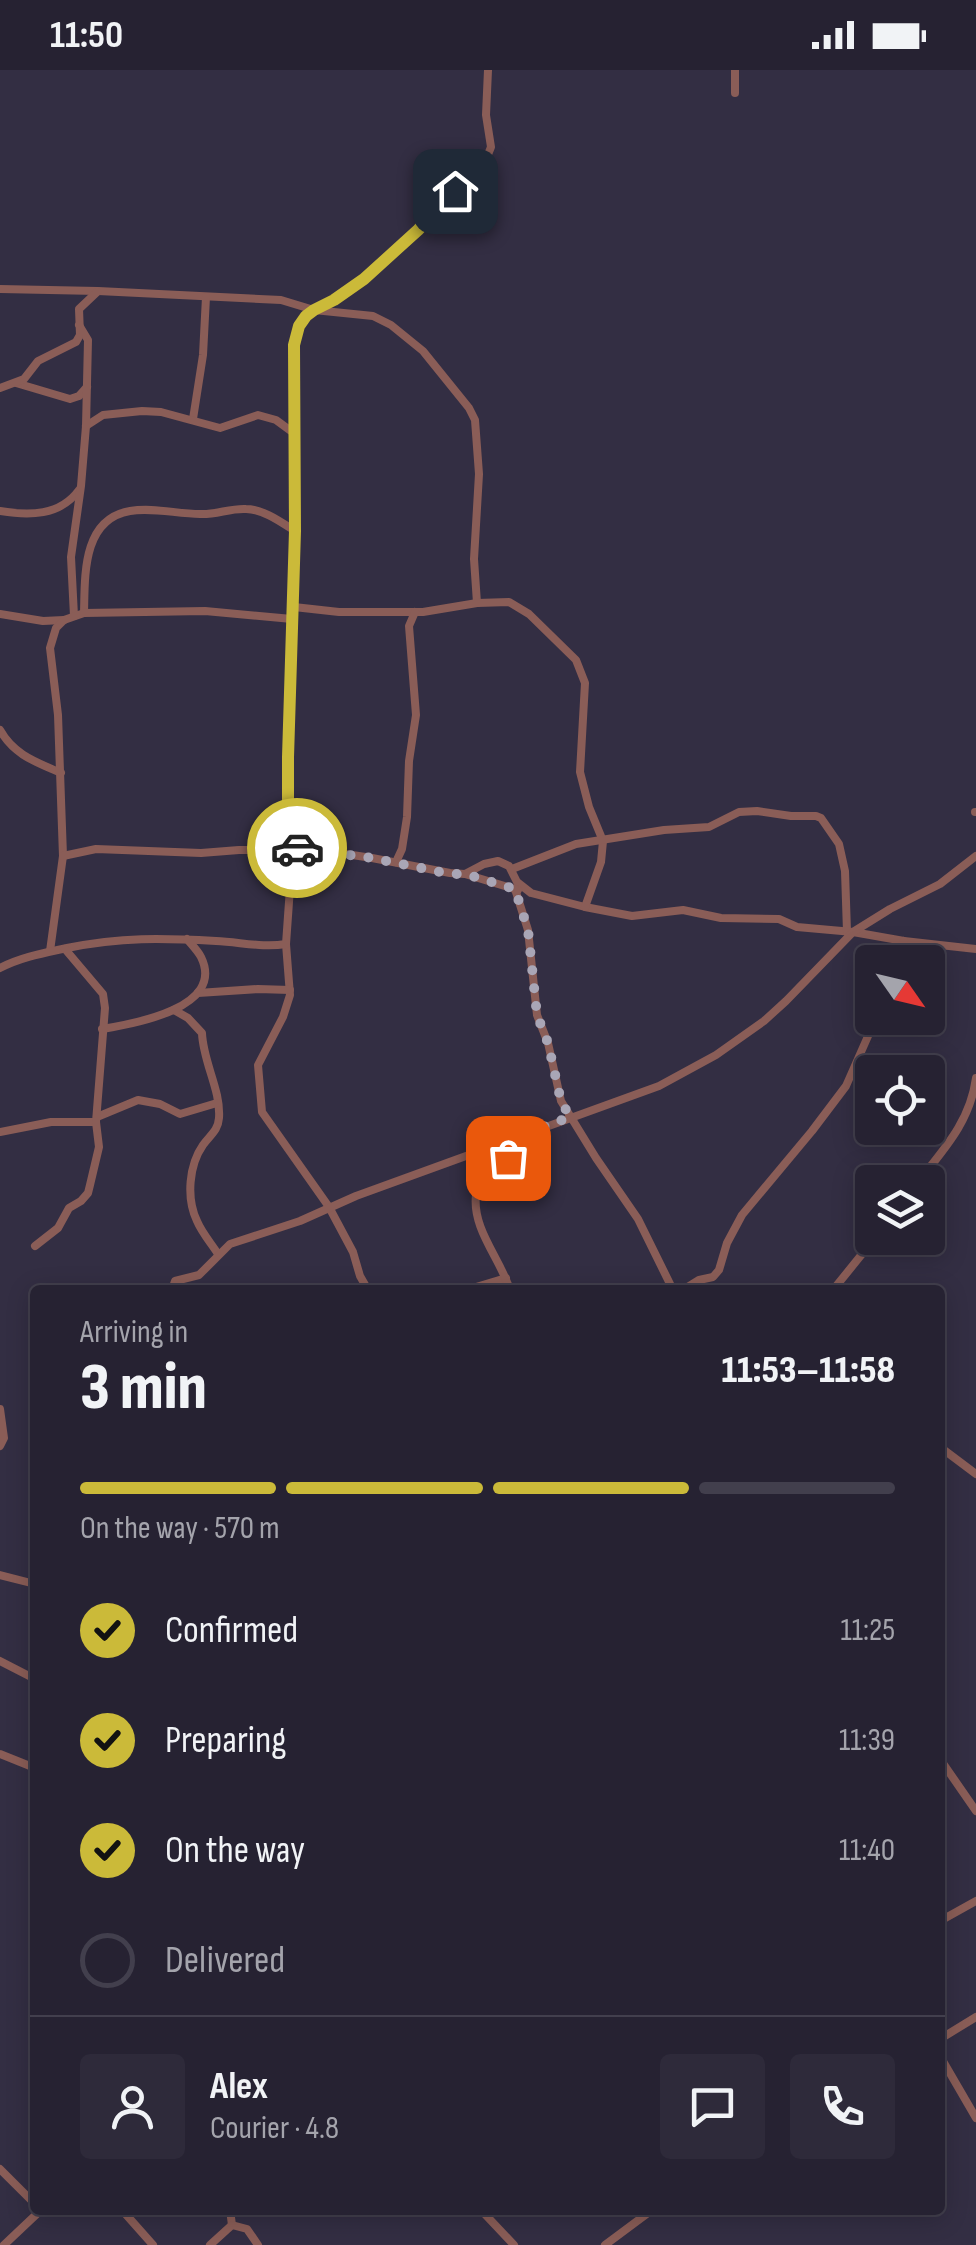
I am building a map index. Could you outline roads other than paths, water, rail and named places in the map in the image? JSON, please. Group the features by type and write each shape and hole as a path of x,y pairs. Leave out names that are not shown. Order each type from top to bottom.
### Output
{"street":[{"path":"366,1285 330,1207 262,1112 258,1065 282,1017 290,990 286,944 292,846 288,757 294,607 294,345 299,326 314,310 364,279 485,162 492,146 486,115 488,70"},
{"path":"735,70 736,94"},
{"path":"0,288 281,300 314,310 373,316 391,325 422,351 475,420 479,474 474,558 477,603"},
{"path":"0,388 16,384 38,361 76,342 80,336 80,307 98,291"},
{"path":"193,419 203,356 206,297"},
{"path":"74,616 70,557 86,426 88,337 79,325"},
{"path":"16,384 70,400 87,388"},
{"path":"86,426 104,416 142,411 224,427 258,415 276,420 295,434"},
{"path":"0,510 22,514 56,510 75,496 81,486"},
{"path":"84,614 88,552 97,533 114,516 133,510 214,514 250,508 295,531"},
{"path":"294,607 339,612 414,612 509,602 529,614 576,660 585,682 580,772 602,839 601,862 585,907"},
{"path":"0,614 42,622 84,614 205,611 292,619"},
{"path":"396,862 407,817 408,761 416,716 409,626 414,612"},
{"path":"50,951 63,856 58,715 50,648 53,634 64,620"},
{"path":"0,730 12,749 61,773"},
{"path":"512,869 576,844 709,827 738,812 816,816 839,844 850,932"},
{"path":"63,856 96,849 188,853 280,850 292,846 465,874 632,916 683,910 976,949"},
{"path":"174,1285 175,1281 198,1275 230,1244 660,1086 716,1055 764,1021 850,932 940,884 976,856"},
{"path":"465,874 493,861 504,862 517,882 531,892"},
{"path":"515,889 528,930 537,1015 548,1043 561,1101 638,1219 671,1285"},
{"path":"1,967 50,951 136,938 271,947 286,944"},
{"path":"102,1030 151,1019 174,1010 198,993 206,976 204,965 187,939"},
{"path":"902,945 904,941"},
{"path":"34,1246 58,1228 69,1208 88,1193 99,1147 96,1120 103,994 65,948"},
{"path":"198,993 290,990"},
{"path":"187,1002 188,1018"},
{"path":"174,1010 202,1033 220,1114 218,1129 198,1154 191,1193 198,1224 218,1254"},
{"path":"690,1285 713,1277 719,1270 742,1215 846,1086 868,1035"},
{"path":"931,1165 964,1120 973,1100 976,1078"},
{"path":"0,1132 52,1122 96,1120 138,1100 160,1104 180,1114 218,1104"},
{"path":"508,1285 474,1209 476,1196 532,1131"},
{"path":"837,1285 861,1255"},
{"path":"483,1285 506,1278"},
{"path":"0,1409 4,1438 0,1446"},
{"path":"945,1450 976,1474"},
{"path":"0,1575 30,1583"},
{"path":"0,1661 30,1676"},
{"path":"0,1754 30,1766"},
{"path":"945,1766 976,1812"},
{"path":"945,1918 976,1901"},
{"path":"945,2035 976,2017"},
{"path":"945,2065 976,2118"},
{"path":"0,2169 30,2199"},
{"path":"4,2245 35,2215"},
{"path":"126,2215 153,2245"},
{"path":"231,2215 232,2225"},
{"path":"487,2215 514,2245"},
{"path":"605,2245 645,2215"},
{"path":"210,2245 232,2225"},
{"path":"232,2225 247,2230 258,2245"}]}
